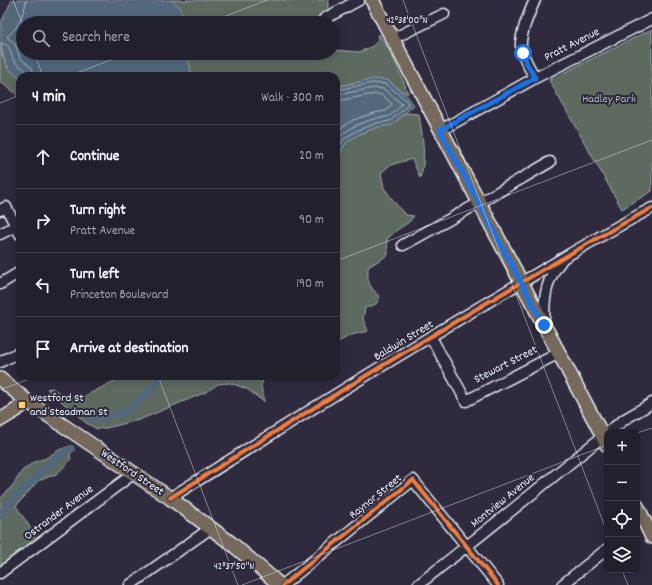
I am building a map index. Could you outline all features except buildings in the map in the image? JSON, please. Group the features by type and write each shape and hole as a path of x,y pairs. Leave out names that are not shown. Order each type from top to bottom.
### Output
{"main road":[{"path":"372,0 559,353 604,432"},
{"name":"Westford Street","path":"0,379 27,401 170,498 231,543 282,585"},
{"path":"0,420 15,411 27,401"},
{"path":"640,522 652,537"}],"street":[{"path":"330,16 359,0"},
{"path":"535,0 526,21 521,45 527,64 535,78"},
{"path":"392,39 444,14"},
{"name":"Pratt Avenue","path":"440,130 535,78 652,19"},
{"path":"403,245 480,203 550,162"},
{"path":"0,210 6,207 16,226"},
{"name":"Baldwin Street","path":"170,498 256,443 431,337 622,224 652,208"},
{"path":"0,234 16,230"},
{"name":"Baldwin Street","path":"544,325 544,304 547,288 552,275 563,259"},
{"path":"0,284 16,274"},
{"name":"Stewart Street","path":"431,337 466,401 559,353"},
{"path":"0,362 16,354"},
{"name":"Montview Avenue","path":"614,429 625,419 652,403"},
{"name":"Montview Avenue","path":"418,585 604,438"},
{"name":"Ostrander Avenue","path":"0,573 133,474"},
{"name":"Raynor Street","path":"282,585 413,480 498,585"},
{"path":"130,585 211,528"},
{"path":"562,585 604,551"}],"green space":[{"path":"171,0 328,0 327,16 182,16"},
{"name":"Hadley Park","path":"652,29 652,191 622,209 549,80"},
{"path":"379,34 389,50 403,79 408,94 400,90 388,80 351,83 340,86 340,72 191,72 187,60 340,60 340,51 360,52 373,46 378,40"},
{"path":"0,44 2,54 8,68 16,74 16,94 0,82"},
{"path":"406,113 419,114 424,155 420,178 412,159 389,166 381,173 384,188 399,208 406,215 414,216 409,222 387,239 388,255 368,267 370,284 373,290 380,297 376,304 365,308 363,319 368,331 351,335 340,341 340,152 347,142 359,134 378,127 392,125"},
{"path":"116,380 263,380 261,385 264,402 247,389 230,383 218,384 206,392 139,420 97,429 86,423 47,389 52,388 61,394 73,397 85,396"},
{"path":"70,446 73,451 70,455 71,459 65,466 56,474 38,481 16,506 36,539 0,566 0,499 13,485 22,471 34,462 46,458 59,450"}],"water":[{"path":"12,0 171,0 180,7 182,16 16,16 16,60 187,60 191,72 16,72 16,74 8,67 4,57 1,23"},
{"path":"373,79 388,80 409,98 414,105 392,125 378,127 359,134 347,142 340,152 340,86"}],"waterway":[{"path":"92,418 115,415 126,411 146,395 159,380"},
{"path":"0,515 12,500 60,455 71,449"}],"cycle path":[{"path":"170,498 424,340 616,227 652,208"},
{"path":"283,585 413,480 498,585"}],"place":[{"name":"Westford St and Steadman St","path":"22,405"}],"route":[{"path":"523,53 535,78 440,130 544,325"}]}
